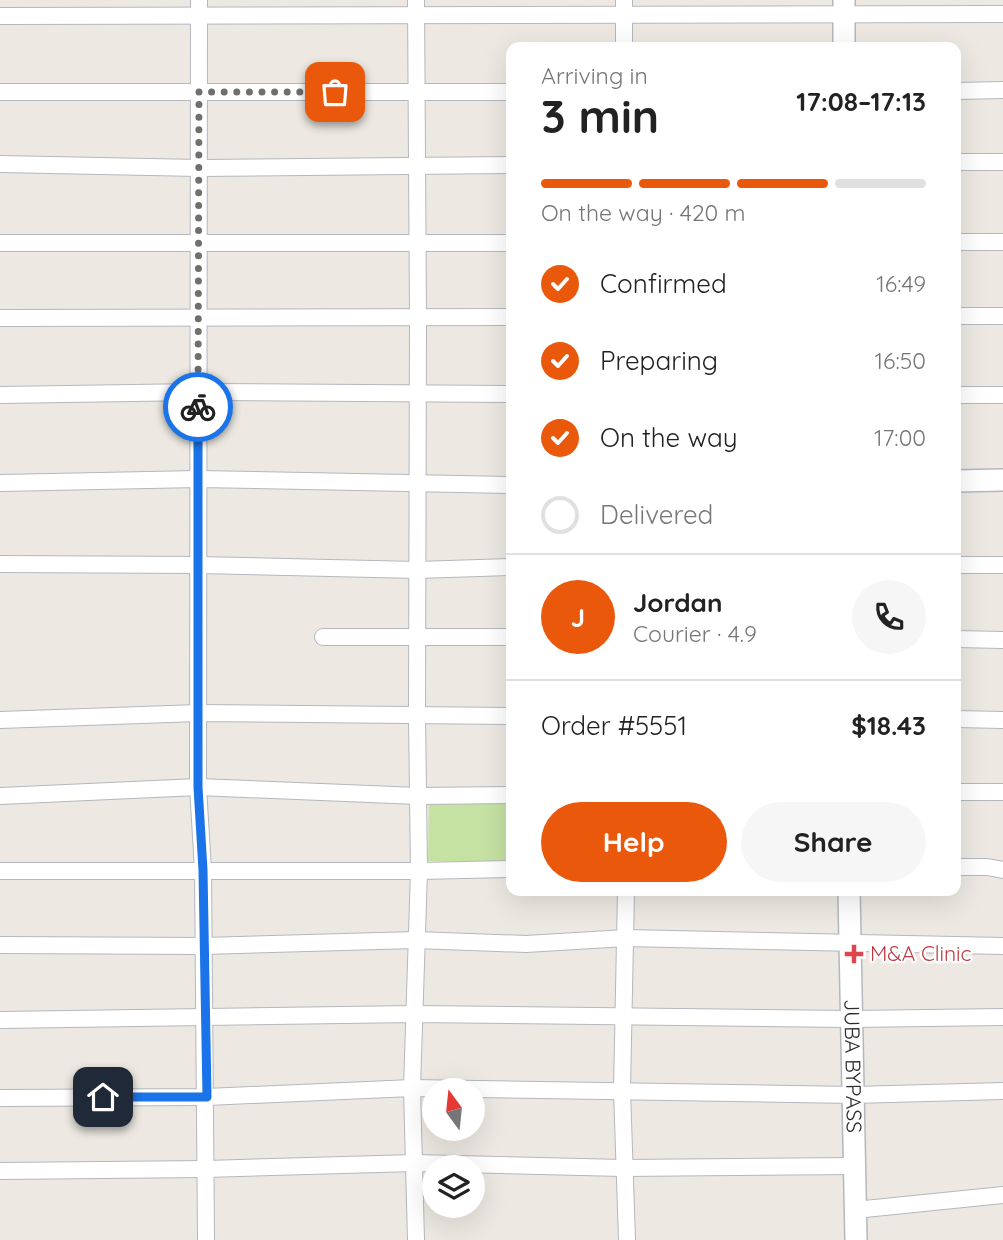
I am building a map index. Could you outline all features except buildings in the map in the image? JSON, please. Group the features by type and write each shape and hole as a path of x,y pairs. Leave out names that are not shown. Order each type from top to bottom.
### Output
{"main road":[{"path":"844,7 844,42"},
{"path":"961,481 1003,480"},
{"name":"JUBA BYPASS","path":"849,896 856,1240"}],"street":[{"path":"624,7 624,42"},
{"path":"0,16 199,8 624,7 844,7 1003,14"},
{"path":"199,8 198,787 203,870 207,1097 206,1240"},
{"path":"416,8 416,715 419,871 412,1088 416,1240"},
{"path":"961,91 1003,90"},
{"path":"0,92 506,92"},
{"path":"961,162 1003,162"},
{"path":"0,164 199,168 506,165"},
{"path":"961,242 1003,242"},
{"path":"0,243 506,243"},
{"path":"961,316 1003,316"},
{"path":"0,318 506,317"},
{"path":"0,395 198,392 506,394"},
{"path":"961,395 1003,395"},
{"path":"0,484 198,479 506,485"},
{"path":"0,564 417,570 506,567"},
{"path":"961,565 1003,565"},
{"path":"323,637 506,637"},
{"path":"961,639 1003,640"},
{"path":"0,720 198,713 506,716"},
{"path":"961,719 1003,720"},
{"path":"0,796 198,787 418,796 506,795"},
{"path":"961,792 1003,792"},
{"path":"961,867 1003,870"},
{"path":"0,870 506,869"},
{"path":"626,896 622,1090 627,1240"},
{"path":"0,945 203,946 416,940 526,944 626,938 1003,946"},
{"path":"0,1020 414,1014 851,1019 1003,1017"},
{"path":"0,1098 207,1097 412,1088 853,1095 1003,1091"},
{"path":"0,1171 415,1163 623,1168 854,1166"},
{"path":"855,1210 1003,1195"}],"green space":[{"path":"429,800 506,800 506,862 428,861"}],"way so far":[{"path":"198,407 199,92 335,92"}],"place":[{"name":"M&A Clinic","path":"854,954"}],"route":[{"path":"103,1097 207,1097 203,870 198,787 198,407"}]}
